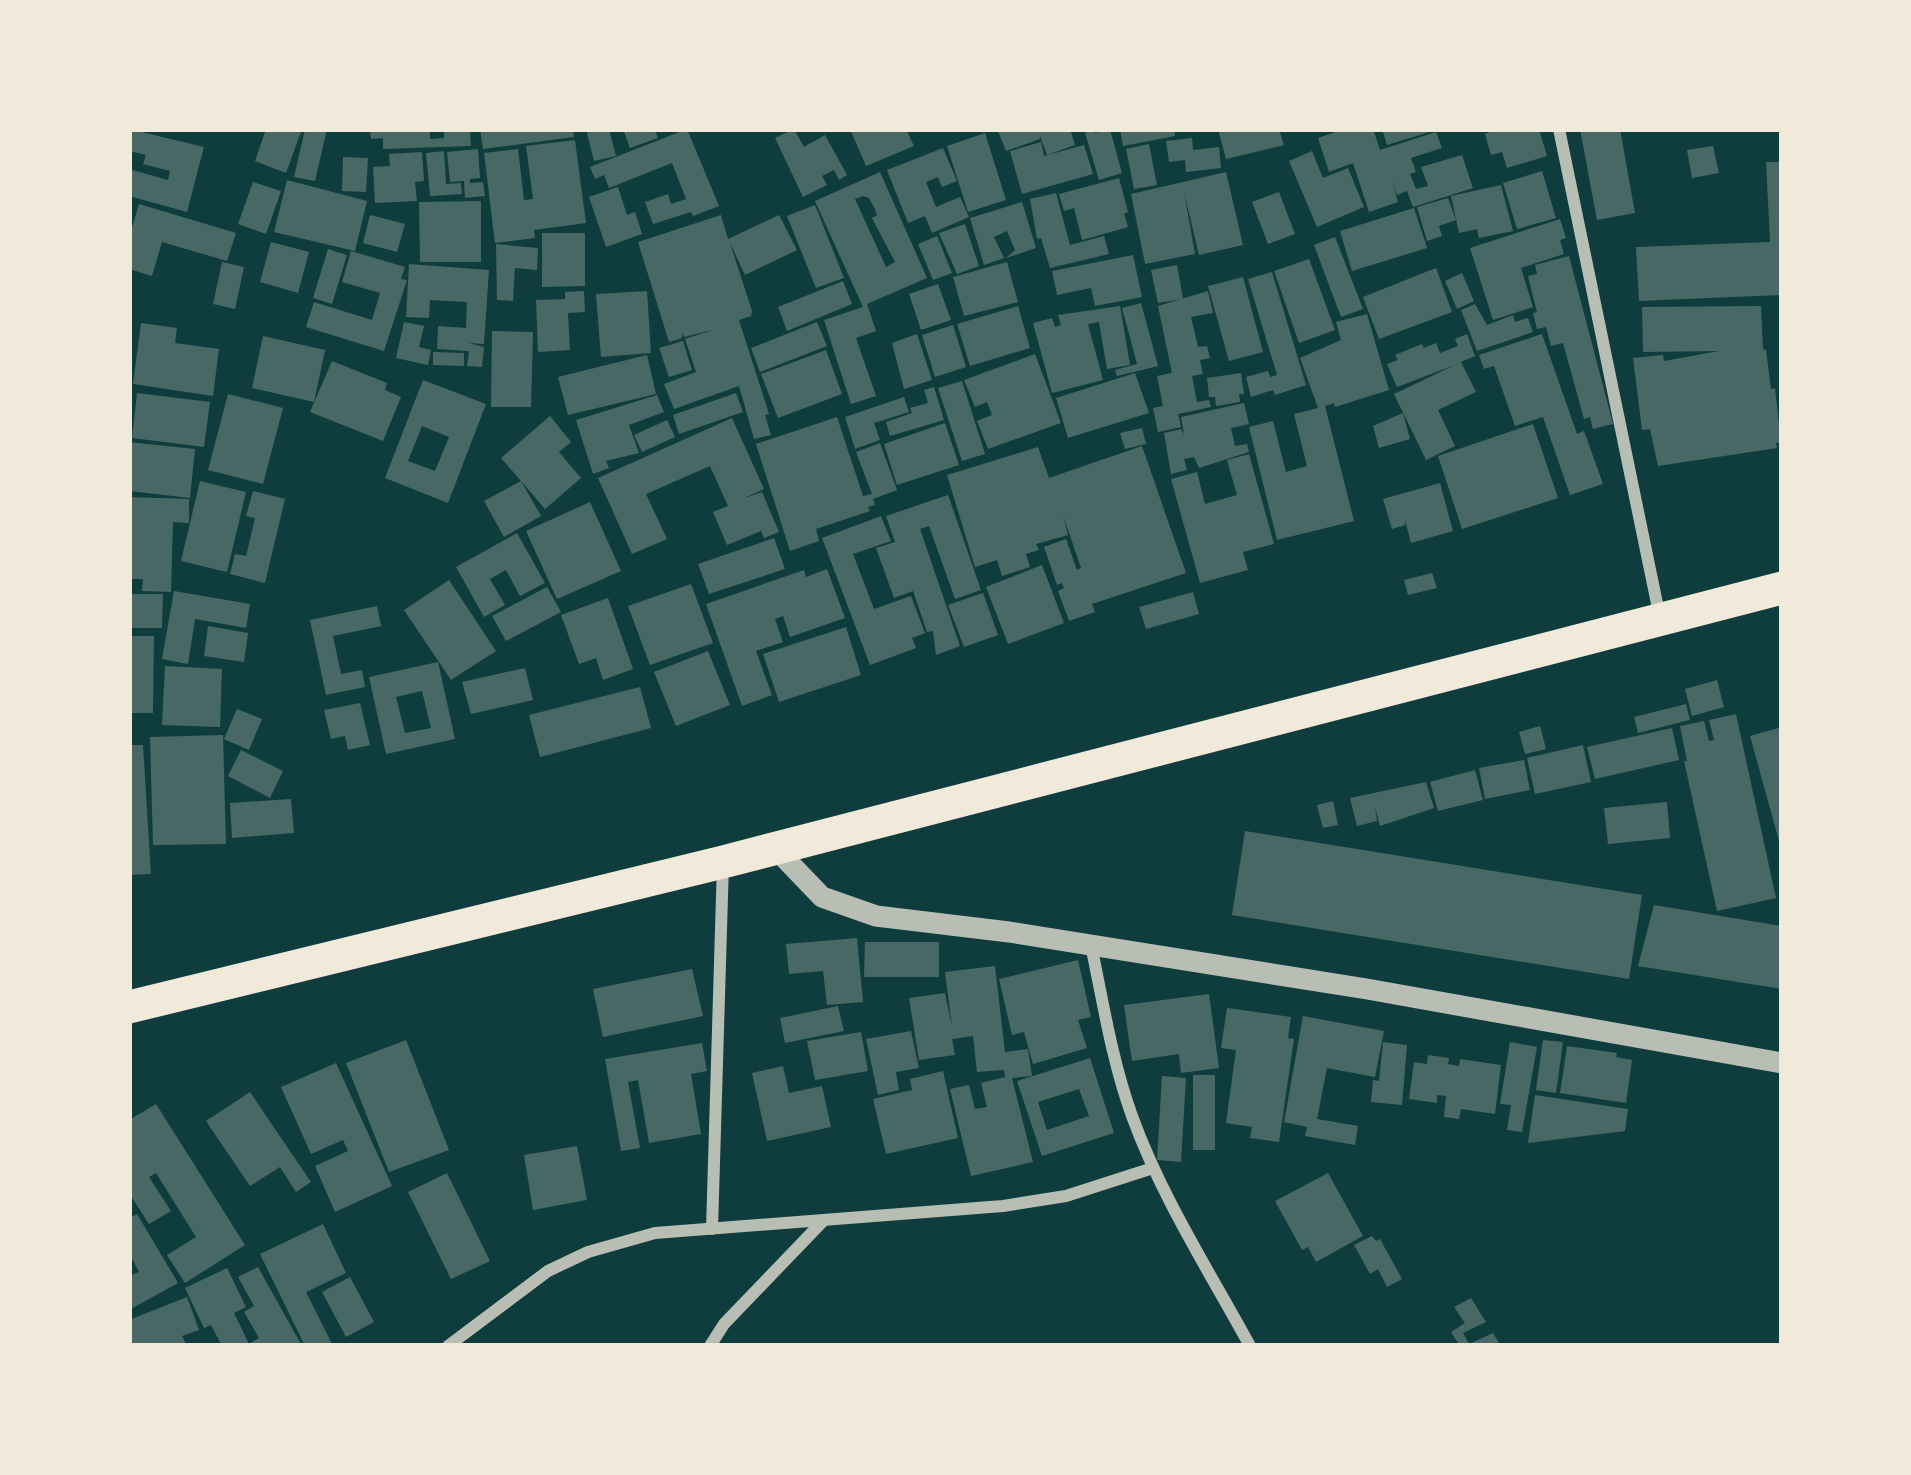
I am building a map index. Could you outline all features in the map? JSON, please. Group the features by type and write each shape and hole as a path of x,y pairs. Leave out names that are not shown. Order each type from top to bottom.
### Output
{"highway":[{"path":"129,1007 723,862 1782,588"}],"street":[{"path":"1559,129 1660,620"},
{"path":"775,848 822,897 876,916 1091,945 1782,1063"},
{"path":"712,1229 723,862"},
{"path":"1091,945 1118,1073 1153,1168 1250,1346"},
{"path":"448,1346 548,1271 588,1252 655,1233 1003,1206 1066,1196 1153,1168"},
{"path":"710,1346 724,1324 825,1219"}],"building":[{"path":"129,129 204,147 187,212 129,196 129,169 168,180 170,171 143,164 146,155 129,151"},
{"path":"266,129 302,129 286,173 255,161"},
{"path":"305,129 327,129 315,181 294,177"},
{"path":"370,129 430,129 430,139 444,138 444,129 470,129 471,146 383,149 383,138 371,139"},
{"path":"480,129 573,129 574,137 483,149"},
{"path":"586,129 609,129 616,156 594,161"},
{"path":"623,129 654,129 658,138 630,148"},
{"path":"687,129 719,206 653,224 645,202 668,194 671,204 686,199 672,163 609,188 604,175 595,179 590,167"},
{"path":"794,129 804,147 825,135 847,175 839,180 834,170 822,176 827,185 803,197 775,138"},
{"path":"850,129 906,129 914,146 866,166"},
{"path":"1070,129 1075,145 1047,155 1040,136 1006,151 998,131"},
{"path":"1084,129 1095,133 1110,129 1122,173 1099,180"},
{"path":"1120,129 1174,129 1175,136 1123,146"},
{"path":"1218,129 1279,129 1284,145 1226,159"},
{"path":"1344,129 1373,129 1380,150 1436,132 1442,148 1411,158 1416,189 1428,186 1421,167 1462,155 1473,188 1413,207 1407,191 1397,195 1392,180 1398,202 1369,212 1353,163 1329,172 1318,138"},
{"path":"1382,129 1435,129 1436,130 1387,145"},
{"path":"1496,129 1539,129 1547,156 1507,168 1502,152 1491,155 1485,134"},
{"path":"1580,129 1620,129 1635,213 1597,220"},
{"path":"985,133 1006,200 968,212 947,146"},
{"path":"1192,138 1193,150 1219,147 1221,168 1186,172 1185,160 1169,162 1166,141"},
{"path":"575,140 586,223 534,230 535,238 495,243 484,153 518,149 524,200 533,199 526,146"},
{"path":"1041,142 1044,156 1084,145 1093,174 1022,194 1010,151"},
{"path":"1149,144 1157,185 1134,189 1126,149"},
{"path":"1713,146 1719,173 1692,178 1687,150"},
{"path":"943,148 957,181 942,187 938,177 926,182 936,207 960,197 969,217 932,233 925,216 908,223 887,170"},
{"path":"478,149 480,178 470,183 483,182 485,196 465,198 464,181 450,182 447,152"},
{"path":"444,151 446,184 461,183 462,194 430,196 426,153"},
{"path":"1312,151 1323,178 1348,168 1364,207 1317,227 1289,161"},
{"path":"422,152 424,181 415,182 417,201 375,203 373,167 390,166 389,154"},
{"path":"343,157 368,158 366,192 342,191"},
{"path":"1766,162 1782,162 1782,295 1639,301 1636,247 1770,242"},
{"path":"1542,171 1556,218 1517,229 1503,183"},
{"path":"880,172 927,278 867,304 876,331 856,338 876,396 851,404 824,320 863,307 815,201","holes":["869,198 877,215 872,218 895,262 886,267 855,199"]},
{"path":"1226,172 1243,245 1199,255 1184,192 1195,254 1145,264 1131,194"},
{"path":"1119,178 1128,227 1082,240 1074,208 1064,211 1059,194"},
{"path":"287,180 367,201 355,251 274,232"},
{"path":"253,182 281,191 266,234 238,224"},
{"path":"1501,185 1513,231 1479,238 1477,229 1459,233 1451,196"},
{"path":"618,187 627,215 635,212 642,234 606,247 589,197"},
{"path":"1279,192 1295,234 1268,244 1252,202"},
{"path":"1056,193 1070,245 1104,236 1109,254 1050,268 1041,238 1037,239 1030,199"},
{"path":"1448,198 1456,220 1439,226 1442,236 1427,241 1417,207"},
{"path":"481,201 481,262 420,262 419,202"},
{"path":"1022,202 1036,248 1006,258 1015,250 1007,231 994,237 1004,258 984,265 970,218"},
{"path":"139,204 236,233 227,261 162,242 152,276 129,269 129,238"},
{"path":"815,205 844,278 816,288 787,216"},
{"path":"1414,208 1427,248 1352,271 1340,231"},
{"path":"370,215 405,224 397,252 363,243"},
{"path":"721,215 728,239 779,215 797,250 745,275 730,243 752,311 739,320 769,414 765,415 771,435 754,439 739,386 674,409 664,384 696,372 685,339 713,330 684,337 682,332 682,338 669,342 638,242"},
{"path":"1560,219 1566,238 1560,240 1564,254 1521,268 1533,307 1493,320 1470,248"},
{"path":"965,224 979,266 957,274 939,233"},
{"path":"542,233 585,233 585,286 542,287"},
{"path":"937,236 952,273 933,280 918,244"},
{"path":"1335,237 1363,309 1341,317 1314,245"},
{"path":"271,242 309,252 298,293 260,282"},
{"path":"496,244 538,248 537,270 515,268 513,301 497,300"},
{"path":"328,249 347,255 332,304 313,298"},
{"path":"351,251 405,267 401,279 407,280 384,351 306,327 314,302 372,320 380,293 342,282"},
{"path":"1133,255 1142,297 1095,306 1091,288 1057,295 1052,271"},
{"path":"1569,256 1613,424 1593,429 1590,417 1584,419 1563,343 1551,346 1546,327 1537,329 1533,313 1537,312 1528,276 1537,274 1535,265"},
{"path":"1309,259 1335,330 1299,343 1274,271"},
{"path":"222,262 244,267 235,309 213,304"},
{"path":"1007,262 1018,302 964,316 953,277"},
{"path":"409,264 489,270 484,344 469,343 484,347 482,367 467,366 469,351 437,349 438,326 466,328 467,302 430,300 429,318 406,317"},
{"path":"1177,265 1183,299 1158,303 1151,270"},
{"path":"1436,268 1452,312 1379,339 1363,297"},
{"path":"1272,272 1306,385 1251,397 1246,377 1268,371 1270,377 1277,375 1248,279"},
{"path":"1462,273 1474,301 1457,309 1445,281"},
{"path":"1243,277 1263,352 1229,361 1208,286"},
{"path":"843,281 852,304 787,331 778,307"},
{"path":"938,284 951,320 921,330 909,294"},
{"path":"584,291 585,312 568,313 570,350 538,352 536,300 565,299 565,292"},
{"path":"647,291 651,353 601,357 596,294"},
{"path":"1208,291 1213,313 1191,317 1198,347 1207,346 1210,358 1200,360 1203,374 1192,376 1197,402 1209,400 1211,407 1178,414 1181,427 1158,432 1153,408 1163,406 1157,376 1172,373 1158,306"},
{"path":"1141,303 1158,366 1117,376 1115,370 1137,364 1122,308"},
{"path":"1475,304 1487,325 1513,315 1515,322 1528,318 1533,332 1477,351 1461,310"},
{"path":"1018,306 1030,348 970,366 957,324"},
{"path":"1120,306 1130,365 1107,369 1099,322 1088,324 1103,380 1052,393 1033,323 1052,318 1055,327 1061,325 1058,315"},
{"path":"1761,306 1763,349 1771,389 1775,388 1781,442 1776,443 1777,448 1658,466 1650,429 1642,430 1633,358 1663,355 1664,361 1719,351 1643,352 1642,307"},
{"path":"1367,314 1389,390 1325,406 1354,521 1277,540 1249,427 1273,421 1286,472 1307,466 1294,414 1318,408 1300,358 1341,340 1336,322"},
{"path":"404,322 424,326 419,347 431,350 428,365 396,358"},
{"path":"817,322 827,346 760,372 751,348"},
{"path":"141,323 177,328 175,343 219,349 213,396 133,384"},
{"path":"953,325 966,367 935,377 922,335"},
{"path":"492,331 533,332 531,407 491,407"},
{"path":"917,334 932,380 904,389 892,343"},
{"path":"1467,334 1475,356 1461,362 1476,392 1438,410 1455,446 1426,460 1394,394 1455,365 1397,387 1387,364 1398,360 1395,355 1422,344 1424,348 1436,343 1440,353 1458,346 1455,339"},
{"path":"1542,334 1577,434 1584,431 1603,484 1570,495 1543,417 1515,426 1494,366 1484,369 1479,355"},
{"path":"263,336 325,350 314,402 252,388"},
{"path":"683,341 692,370 669,377 659,348"},
{"path":"826,350 842,394 778,418 761,374"},
{"path":"433,352 464,353 464,366 433,365"},
{"path":"1035,354 1061,423 988,449 977,421 992,415 987,402 975,407 964,380"},
{"path":"647,355 656,394 568,415 558,377"},
{"path":"332,361 387,383 385,390 401,397 383,441 310,412"},
{"path":"1135,373 1149,413 1068,438 1056,398"},
{"path":"1241,373 1244,394 1239,394 1240,402 1216,406 1215,397 1209,397 1207,378"},
{"path":"423,380 486,404 448,503 385,478","holes":["422,426 449,437 435,471 408,461"]},
{"path":"962,381 985,454 962,461 938,388"},
{"path":"934,387 944,420 890,436 886,422 928,403 924,390"},
{"path":"137,393 210,402 204,447 132,438"},
{"path":"736,393 743,412 679,434 673,415"},
{"path":"228,394 283,408 263,484 208,470"},
{"path":"657,395 664,412 629,425 639,453 606,461 609,468 593,474 576,420"},
{"path":"904,397 909,412 874,423 880,440 855,449 845,417"},
{"path":"1244,403 1249,424 1231,428 1235,446 1247,444 1249,452 1199,468 1194,457 1184,459 1187,470 1171,474 1164,433 1181,429 1184,434 1181,417"},
{"path":"1403,413 1410,439 1379,448 1373,426"},
{"path":"550,416 571,442 559,452 581,478 545,509 501,458"},
{"path":"837,417 863,496 872,494 856,452 880,443 897,490 873,499 870,511 816,529 819,541 790,551 756,444"},
{"path":"732,418 764,489 742,499 762,492 779,532 764,538 761,531 727,545 713,512 728,506 710,466 646,494 667,539 632,554 598,478"},
{"path":"667,420 675,437 642,452 634,435"},
{"path":"945,423 959,465 897,485 884,444"},
{"path":"1533,424 1558,498 1462,529 1438,456"},
{"path":"1142,428 1146,444 1125,449 1120,433"},
{"path":"129,442 195,449 190,498 129,491"},
{"path":"1142,446 1186,573 1092,604 1095,612 1069,621 1058,591 1064,588 1062,583 1057,585 1044,547 1066,539 1077,570 1081,568 1063,515 1068,535 1036,544 1039,550 1026,554 1030,567 1002,576 997,560 975,567 947,475 1038,447 1049,478"},
{"path":"1249,454 1274,544 1243,552 1248,570 1200,583 1171,479 1197,472 1205,504 1237,495 1227,460"},
{"path":"200,481 246,492 227,572 181,561"},
{"path":"521,481 541,516 504,537 484,501"},
{"path":"1440,483 1453,531 1411,543 1405,520 1405,525 1392,529 1383,499"},
{"path":"253,491 285,499 265,583 230,574 235,554 246,556 255,518 246,516"},
{"path":"948,495 981,590 955,599 929,526 920,529 960,646 936,655 933,631 927,632 913,591 894,598 876,548 895,542 886,516"},
{"path":"129,497 189,499 189,523 173,522 171,592 142,591 143,579 131,579"},
{"path":"590,502 621,571 557,599 526,531"},
{"path":"881,516 891,541 853,554 874,609 911,596 925,633 912,638 916,648 870,665 822,538"},
{"path":"517,533 545,583 520,596 506,570 490,579 505,605 484,617 456,567"},
{"path":"774,538 785,569 709,594 698,564"},
{"path":"1042,565 1064,623 1008,644 986,587"},
{"path":"827,569 845,618 790,637 783,616 775,619 783,642 756,651 772,695 742,706 706,604 804,570 806,577"},
{"path":"1432,573 1437,588 1408,595 1404,580"},
{"path":"449,580 496,651 451,680 404,610"},
{"path":"691,584 713,643 650,665 628,606"},
{"path":"547,587 561,612 506,641 492,616"},
{"path":"174,591 250,604 246,628 195,619 188,664 162,659"},
{"path":"1193,592 1199,614 1146,629 1139,607"},
{"path":"983,593 998,635 964,647 948,605"},
{"path":"129,594 163,594 162,628 129,628"},
{"path":"608,598 633,669 603,680 596,658 579,664 561,615"},
{"path":"377,606 381,626 333,636 341,674 362,670 365,687 326,695 310,620"},
{"path":"208,626 248,633 244,662 204,656"},
{"path":"846,627 861,675 779,702 763,654"},
{"path":"129,636 154,636 153,713 129,713"},
{"path":"708,651 730,705 676,726 654,672"},
{"path":"438,662 455,739 386,754 369,677","holes":["422,691 431,728 405,733 396,697"]},
{"path":"165,666 222,669 220,727 162,725"},
{"path":"525,668 533,700 471,714 462,682"},
{"path":"1717,680 1724,707 1692,716 1685,689"},
{"path":"640,687 651,728 540,757 529,715"},
{"path":"360,703 370,745 348,750 345,736 331,739 324,710"},
{"path":"1686,704 1690,720 1638,733 1634,717"},
{"path":"237,709 262,719 249,750 224,739"},
{"path":"1736,714 1776,898 1717,911 1680,726 1704,721 1709,741 1714,740 1709,720"},
{"path":"1540,726 1546,749 1525,754 1519,732"},
{"path":"1782,727 1782,848 1781,848 1750,736"},
{"path":"1672,728 1679,760 1595,779 1587,747"},
{"path":"223,735 226,844 153,845 150,737"},
{"path":"129,745 143,745 151,874 129,875"},
{"path":"1583,745 1591,782 1535,794 1527,758"},
{"path":"241,750 283,771 270,798 228,776"},
{"path":"1524,760 1530,790 1485,799 1479,768"},
{"path":"1475,770 1483,800 1438,811 1430,782"},
{"path":"1426,782 1434,808 1380,826 1375,807 1377,821 1357,826 1350,798"},
{"path":"291,799 294,833 232,838 230,803"},
{"path":"1333,801 1338,825 1323,828 1317,805"},
{"path":"1667,802 1670,838 1608,844 1604,808"},
{"path":"1245,831 1642,895 1629,979 1232,915"},
{"path":"1654,905 1782,926 1782,989 1638,966"},
{"path":"857,938 863,1002 827,1005 823,971 789,974 786,944"},
{"path":"865,942 939,942 939,977 864,977"},
{"path":"1078,960 1091,1017 1078,1020 1087,1048 1033,1064 1024,1032 1012,1035 999,979"},
{"path":"995,966 1005,1052 1028,1049 1032,1076 1012,1078 1033,1162 971,1176 950,1089 969,1085 975,1109 987,1107 981,1083 1005,1077 1004,1070 977,1072 973,1036 952,1039 955,1055 919,1060 909,998 945,993 952,1027 945,972"},
{"path":"692,969 703,1016 603,1037 593,989"},
{"path":"1209,994 1219,1068 1181,1073 1179,1054 1132,1061 1124,1005"},
{"path":"838,1006 844,1031 785,1043 780,1018"},
{"path":"1227,1008 1291,1017 1288,1038 1294,1039 1279,1142 1250,1138 1252,1127 1226,1123 1236,1050 1221,1048"},
{"path":"1303,1016 1384,1031 1375,1077 1327,1068 1317,1119 1358,1126 1355,1145 1305,1136 1307,1127 1284,1122"},
{"path":"911,1031 919,1068 896,1072 899,1090 878,1095 866,1039"},
{"path":"861,1032 868,1071 815,1080 807,1041"},
{"path":"406,1040 449,1150 389,1172 346,1063"},
{"path":"1543,1040 1563,1042 1556,1093 1536,1090"},
{"path":"1383,1042 1407,1045 1402,1105 1371,1102 1373,1080 1379,1081"},
{"path":"1510,1042 1537,1047 1522,1132 1507,1130 1511,1105 1500,1104"},
{"path":"702,1043 707,1071 691,1074 701,1134 649,1143 638,1080 628,1082 640,1148 621,1151 605,1059"},
{"path":"1567,1046 1617,1053 1616,1057 1632,1060 1626,1103 1560,1093"},
{"path":"1428,1055 1449,1058 1448,1064 1459,1066 1460,1059 1501,1065 1495,1114 1461,1109 1459,1119 1444,1117 1446,1096 1437,1095 1437,1103 1409,1099 1414,1062 1427,1064"},
{"path":"1090,1058 1114,1133 1042,1156 1017,1081","holes":["1079,1089 1089,1116 1047,1130 1038,1102"]},
{"path":"336,1063 392,1186 335,1212 315,1166 348,1151 343,1140 311,1154 281,1087"},
{"path":"783,1066 789,1093 822,1086 831,1127 767,1141 752,1073"},
{"path":"943,1071 958,1138 886,1154 873,1099 912,1090 910,1079"},
{"path":"1193,1075 1215,1075 1215,1150 1193,1150"},
{"path":"1162,1076 1186,1078 1181,1162 1157,1160"},
{"path":"250,1092 311,1182 296,1192 280,1167 250,1186 206,1121"},
{"path":"1535,1095 1628,1109 1625,1131 1528,1143"},
{"path":"156,1104 245,1245 185,1283 167,1255 196,1237 156,1173 149,1177 171,1211 149,1224 129,1193 129,1120"},
{"path":"577,1146 587,1200 533,1210 524,1155"},
{"path":"447,1173 490,1261 451,1279 408,1192"},
{"path":"1328,1173 1363,1236 1316,1262 1308,1247 1302,1250 1275,1201"},
{"path":"137,1214 178,1283 129,1310 129,1276 139,1272 129,1253 129,1218"},
{"path":"323,1224 346,1273 306,1292 333,1346 305,1346 260,1254"},
{"path":"1372,1236 1380,1239 1402,1279 1387,1287 1378,1269 1370,1274 1354,1245"},
{"path":"258,1267 302,1346 222,1346 211,1325 204,1328 185,1288 227,1268 246,1307 234,1313 249,1344 259,1338 244,1312 254,1306 238,1277"},
{"path":"350,1277 374,1322 346,1337 322,1292"},
{"path":"187,1297 199,1330 182,1336 187,1346 129,1346 129,1320"},
{"path":"1471,1298 1486,1322 1463,1333 1469,1344 1493,1333 1501,1346 1460,1346 1451,1332 1465,1323 1454,1307"}]}
